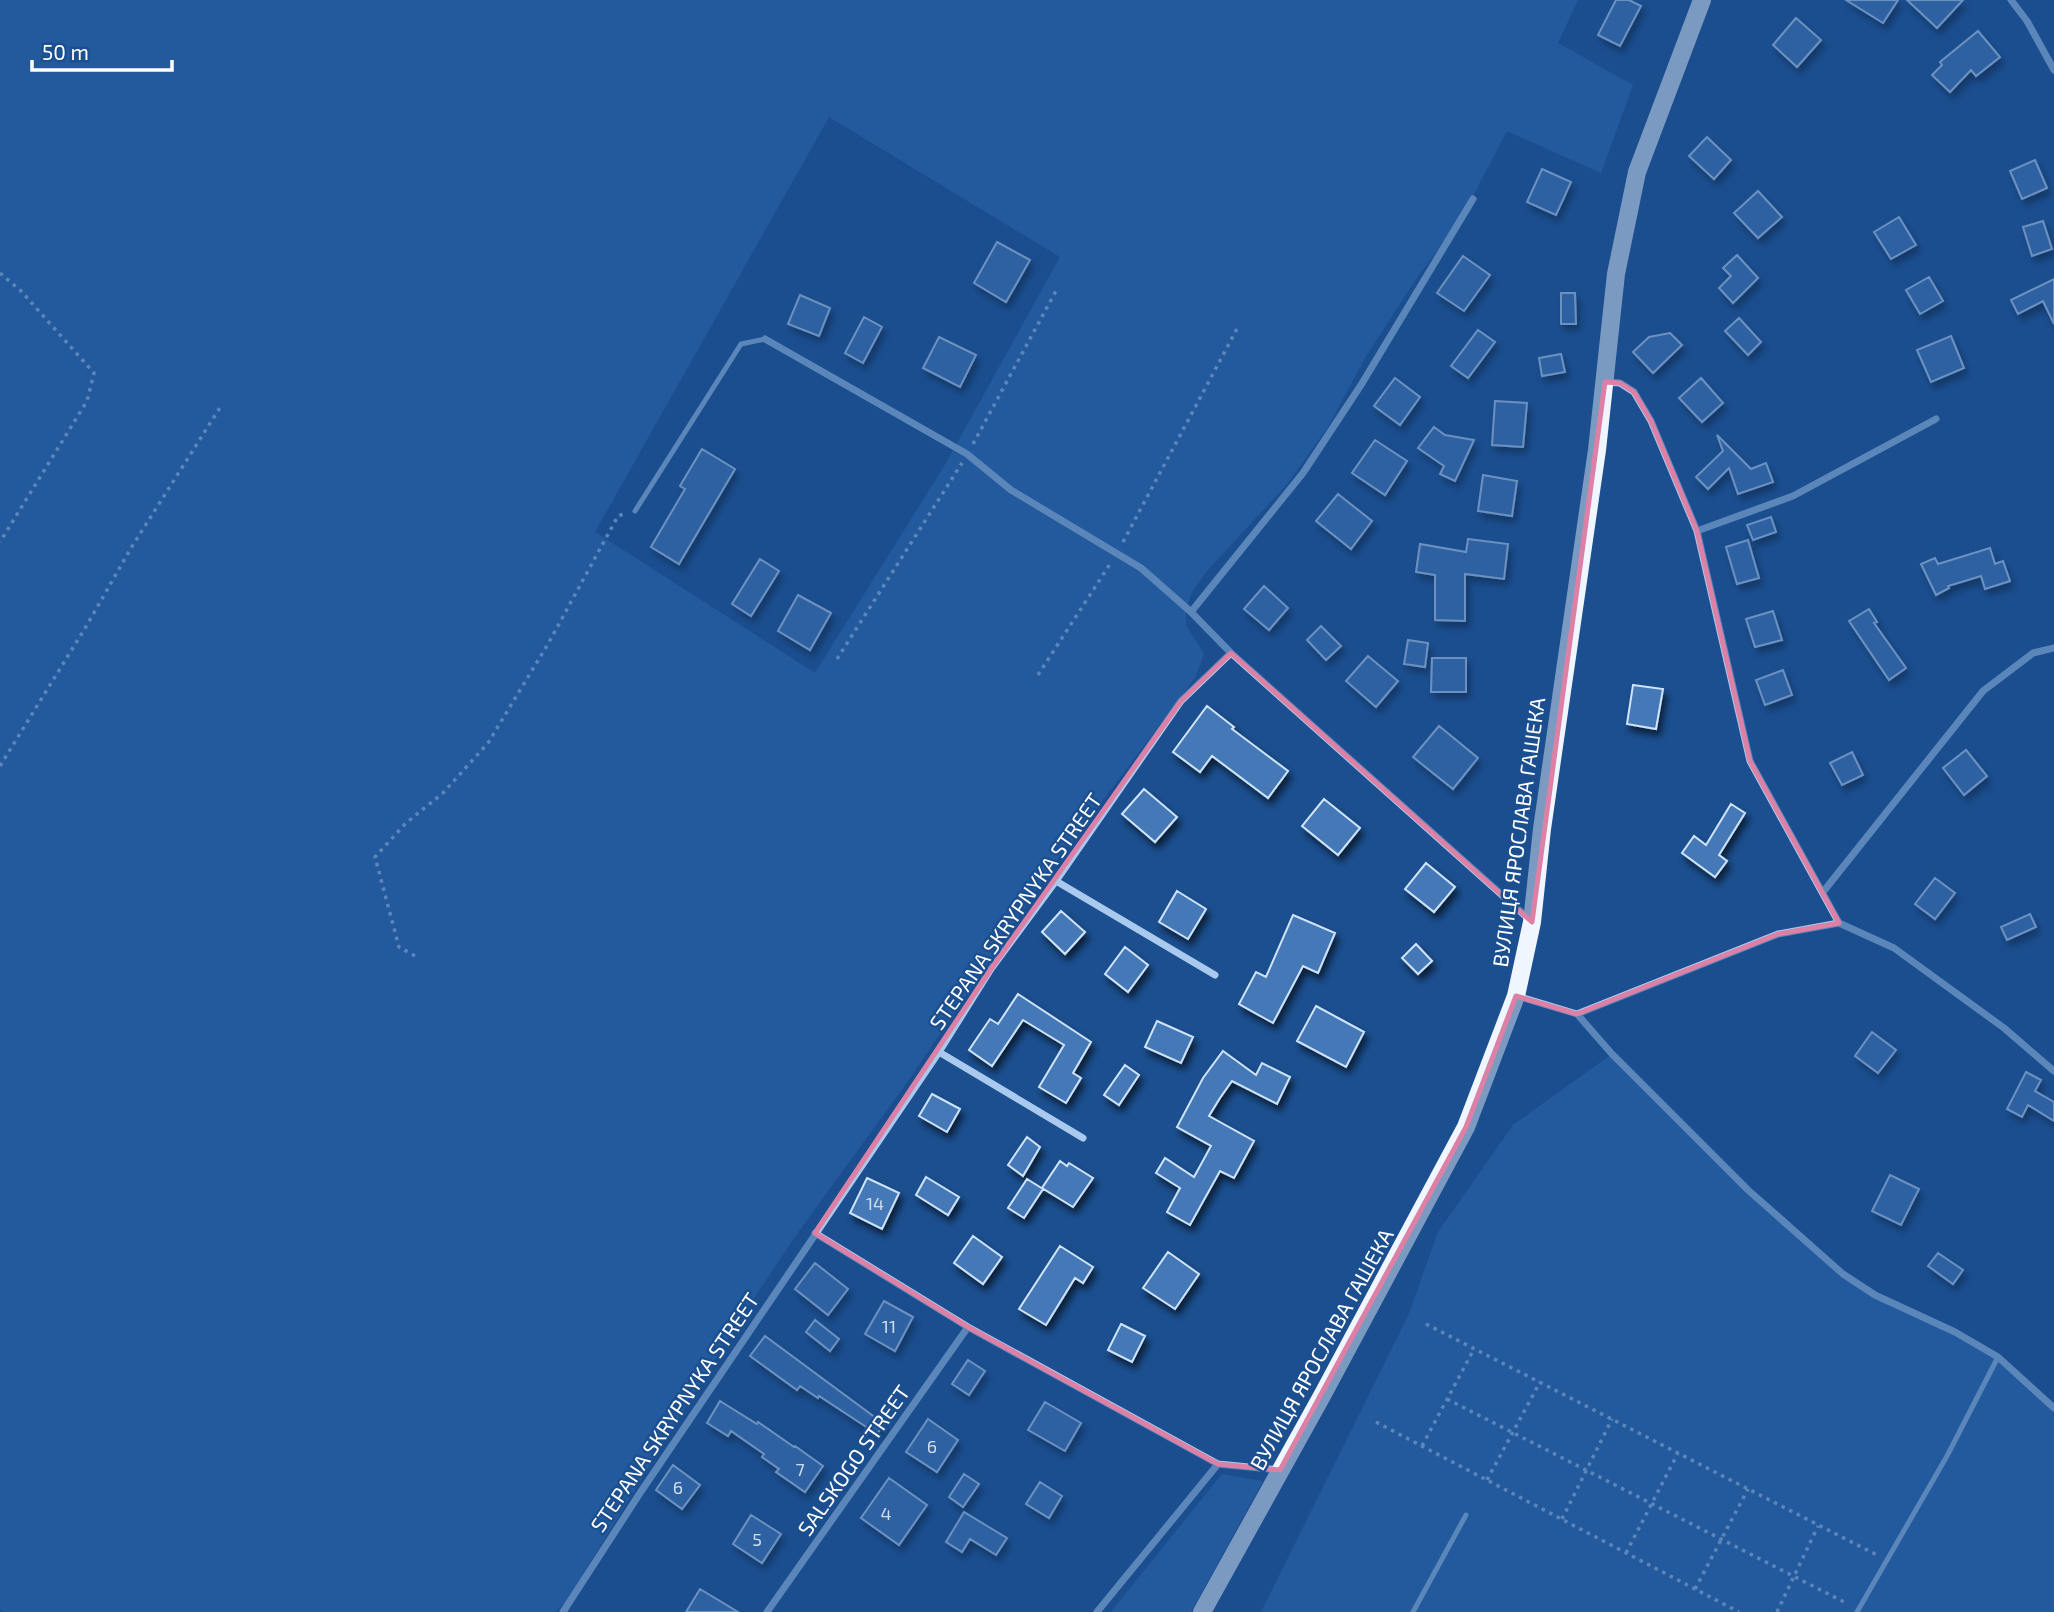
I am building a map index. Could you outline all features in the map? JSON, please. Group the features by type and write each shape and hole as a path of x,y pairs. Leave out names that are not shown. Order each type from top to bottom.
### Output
{"main road":[{"name":"ВУЛИЦЯ ЯРОСЛАВА ГАШЕКА","path":"1202,1612 1466,1127 1516,996 1531,922 1597,450 1616,274 1637,172 1702,0"}],"street":[{"path":"2011,0 2027,22 2054,70"},
{"path":"1191,612 1303,473 1361,385 1473,199"},
{"path":"765,339 967,454 1011,490 1141,568 1191,612 1231,653 1531,922"},
{"path":"1605,382 1620,383 1634,392 1651,421 1697,531 1750,761 1839,923"},
{"path":"1697,531 1793,496 1936,419"},
{"path":"1822,892 1983,691 2033,653 2054,648"},
{"name":"STEPANA SKRYPNYKA STREET","path":"563,1612 640,1493 939,1052 991,969 1056,881 1181,701 1231,653"},
{"path":"1056,881 1215,975"},
{"path":"1577,1014 1778,934 1839,923 1894,948 2004,1028 2054,1071"},
{"path":"1516,996 1577,1014 1612,1054 1748,1190 1843,1274 1875,1295 1955,1332 1998,1357 2054,1408"},
{"path":"939,1052 1083,1138"},
{"path":"815,1233 968,1327 1218,1464 1280,1470"},
{"name":"SALSKOGO STREET","path":"767,1612 968,1327"},
{"path":"1097,1612 1218,1464"}],"lane":[{"path":"635,510 741,344 765,339"},
{"path":"1858,1611 1947,1456 1998,1357"},
{"path":"1413,1612 1466,1515"}],"path":[{"path":"0,272 94,373 88,401 0,542"},
{"path":"837,659 967,454 1057,289"},
{"path":"1038,675 1117,553 1239,325"},
{"path":"0,766 2,757 221,407"},
{"path":"415,956 399,947 375,857 406,823 443,793 488,743 548,644 618,516 635,510"},
{"path":"1426,1324 1887,1561"},
{"path":"1422,1446 1474,1349"},
{"path":"1487,1480 1541,1382"},
{"path":"1447,1399 1858,1611"},
{"path":"1562,1519 1612,1419"},
{"path":"1376,1422 1739,1612"},
{"path":"1626,1553 1678,1453"},
{"path":"1695,1589 1748,1489"},
{"path":"1776,1612 1819,1525"}],"highlighted area":[{"path":"1605,382 1620,383 1634,392 1651,421 1697,531 1750,761 1839,923 1778,934 1577,1014 1516,996 1466,1127 1280,1470 1218,1464 968,1327 815,1233 991,969 1181,701 1231,653 1532,922"}],"shaded area":[{"path":"0,0 1578,0 1558,43 1633,85 1601,173 1507,131 1461,219 1416,279 1365,358 1328,427 1288,483 1208,570 1192,592 1186,608 1186,625 1204,654 1195,678 1048,873 911,1077 799,1231 738,1322 567,1600 556,1612 0,1610","holes":["829,117 1060,257 946,463 815,673 595,532"]},
{"path":"1612,1054 1748,1190 1843,1274 1875,1295 1998,1357 2054,1408 2054,1612 1261,1612 1408,1316 1438,1232 1513,1125"},
{"path":"1222,1474 1263,1481 1191,1612 1111,1612"}],"building":[{"path":"1616,0 1629,0 1641,6 1620,46 1598,35"},
{"path":"1846,0 1898,0 1883,23"},
{"path":"1907,0 1963,0 1937,28"},
{"path":"1796,18 1821,40 1797,67 1773,45"},
{"path":"1978,31 2000,57 1976,76 1971,70 1950,92 1932,75 1942,65 1940,62"},
{"path":"1707,137 1731,160 1714,179 1689,156"},
{"path":"2035,160 2047,188 2022,199 2010,171"},
{"path":"1542,169 1571,182 1556,215 1527,202"},
{"path":"1758,191 1782,217 1758,238 1734,213"},
{"path":"1899,217 1916,245 1891,259 1874,232"},
{"path":"2043,221 2052,249 2032,256 2023,227"},
{"path":"997,242 1030,260 1006,302 974,283"},
{"path":"1737,255 1758,278 1733,303 1719,288 1731,276 1723,268"},
{"path":"1463,256 1490,275 1464,311 1437,293"},
{"path":"1929,277 1943,301 1920,314 1906,290"},
{"path":"2054,279 2054,324 2043,301 2018,314 2011,300"},
{"path":"1561,293 1575,293 1576,324 1561,324"},
{"path":"800,295 830,308 819,336 788,324"},
{"path":"864,317 882,327 863,363 845,353"},
{"path":"1739,318 1761,342 1748,355 1725,331"},
{"path":"1478,330 1495,342 1468,378 1451,366"},
{"path":"1670,333 1682,345 1653,373 1633,352 1649,337"},
{"path":"1951,336 1964,368 1931,382 1917,350"},
{"path":"939,337 976,355 960,387 923,368"},
{"path":"1561,354 1565,372 1542,376 1539,358"},
{"path":"1395,378 1420,397 1400,425 1374,406"},
{"path":"1701,378 1723,403 1702,422 1679,398"},
{"path":"1495,401 1527,403 1523,447 1492,445"},
{"path":"1434,427 1445,435 1474,440 1455,481 1440,474 1444,466 1418,448"},
{"path":"1717,435 1751,469 1766,463 1773,482 1738,494 1729,468 1708,489 1696,477 1723,451"},
{"path":"1375,440 1407,461 1385,495 1352,473"},
{"path":"702,449 735,469 679,564 651,547 685,489 680,486"},
{"path":"1483,475 1517,481 1512,516 1478,511"},
{"path":"1338,494 1372,521 1351,549 1316,521"},
{"path":"1771,517 1776,532 1753,540 1747,525"},
{"path":"1468,539 1508,544 1504,579 1465,574 1465,621 1435,620 1435,575 1416,572 1420,544 1466,552"},
{"path":"1748,540 1759,578 1737,584 1726,547"},
{"path":"1990,548 1995,564 2003,561 2010,581 1985,589 1981,576 1948,586 1949,588 1936,595 1921,564 1935,558 1938,564"},
{"path":"760,559 779,571 751,616 732,604"},
{"path":"1264,586 1288,608 1269,630 1244,609"},
{"path":"798,595 831,613 810,650 778,631"},
{"path":"1869,609 1877,622 1874,623 1906,668 1889,680 1849,621"},
{"path":"1773,611 1782,640 1755,647 1746,619"},
{"path":"1321,626 1341,646 1326,660 1307,640"},
{"path":"1408,640 1428,643 1425,667 1404,664"},
{"path":"1368,656 1398,681 1376,707 1346,681"},
{"path":"1432,658 1466,658 1466,692 1431,692"},
{"path":"1783,670 1792,695 1765,705 1756,680"},
{"path":"1633,685 1663,689 1656,729 1627,724"},
{"path":"1207,706 1234,727 1232,729 1288,771 1268,798 1212,756 1200,772 1173,752"},
{"path":"1439,726 1478,758 1453,789 1413,757"},
{"path":"1966,750 1987,776 1964,795 1943,768"},
{"path":"1852,752 1863,775 1842,785 1830,763"},
{"path":"1144,789 1177,817 1155,842 1122,814"},
{"path":"1324,799 1360,828 1338,855 1302,826"},
{"path":"1731,804 1745,813 1719,855 1727,861 1715,877 1682,853 1694,836 1706,845"},
{"path":"1426,863 1455,887 1434,912 1405,889"},
{"path":"1935,878 1955,893 1935,919 1915,904"},
{"path":"1177,891 1206,909 1188,939 1159,922"},
{"path":"1061,911 1085,932 1065,954 1042,932"},
{"path":"2030,914 2036,927 2007,940 2001,927"},
{"path":"1293,915 1335,933 1318,973 1303,966 1273,1023 1239,1004 1256,972 1266,977"},
{"path":"1416,944 1432,961 1418,974 1402,958"},
{"path":"1125,947 1148,965 1128,992 1105,974"},
{"path":"1018,994 1091,1042 1073,1073 1081,1078 1066,1103 1039,1087 1064,1045 1023,1020 992,1066 969,1050 990,1019 998,1024"},
{"path":"1316,1006 1364,1032 1346,1067 1297,1041"},
{"path":"1157,1021 1193,1037 1181,1063 1145,1047"},
{"path":"1872,1032 1896,1050 1878,1073 1855,1056"},
{"path":"1223,1051 1256,1075 1262,1063 1290,1077 1277,1104 1232,1081 1220,1098 1209,1116 1254,1141 1234,1178 1220,1171 1190,1225 1167,1212 1180,1188 1156,1173 1165,1158 1194,1177 1211,1146 1177,1127 1203,1078"},
{"path":"1125,1065 1139,1075 1119,1105 1104,1095"},
{"path":"2026,1072 2041,1080 2035,1091 2054,1102 2054,1121 2028,1105 2022,1117 2007,1109"},
{"path":"932,1094 960,1109 947,1132 919,1116"},
{"path":"1027,1137 1040,1147 1023,1176 1008,1165"},
{"path":"1060,1161 1067,1166 1069,1163 1093,1178 1073,1207 1042,1188"},
{"path":"1890,1175 1919,1189 1901,1225 1872,1211"},
{"path":"926,1177 959,1197 948,1215 916,1195"},
{"path":"867,1178 899,1193 882,1229 850,1213"},
{"path":"1027,1179 1043,1189 1024,1218 1008,1208"},
{"path":"973,1236 1002,1257 983,1284 954,1263"},
{"path":"1060,1246 1093,1267 1083,1283 1075,1278 1046,1325 1019,1309"},
{"path":"1168,1252 1199,1274 1175,1309 1143,1288"},
{"path":"1938,1253 1963,1270 1953,1284 1928,1266"},
{"path":"815,1263 848,1289 828,1315 795,1289"},
{"path":"884,1301 913,1317 895,1351 865,1334"},
{"path":"815,1320 839,1339 830,1351 806,1332"},
{"path":"1121,1324 1145,1336 1132,1362 1108,1350"},
{"path":"765,1336 884,1424 877,1434 819,1396 818,1398 800,1386 797,1390 750,1356"},
{"path":"968,1360 985,1371 969,1395 952,1384"},
{"path":"720,1401 757,1424 758,1422 823,1466 805,1492 776,1472 779,1469 762,1457 764,1454 731,1431 728,1436 707,1423"},
{"path":"1045,1402 1081,1423 1065,1451 1028,1430"},
{"path":"928,1419 958,1440 937,1472 906,1452"},
{"path":"673,1465 700,1485 682,1509 656,1490"},
{"path":"964,1474 979,1484 963,1507 949,1497"},
{"path":"889,1478 927,1505 899,1545 861,1518"},
{"path":"1040,1482 1062,1496 1049,1518 1026,1504"},
{"path":"964,1512 1007,1538 996,1555 970,1539 962,1552 946,1542"},
{"path":"751,1515 781,1534 762,1563 733,1544"},
{"path":"700,1589 738,1612 686,1612"}]}
